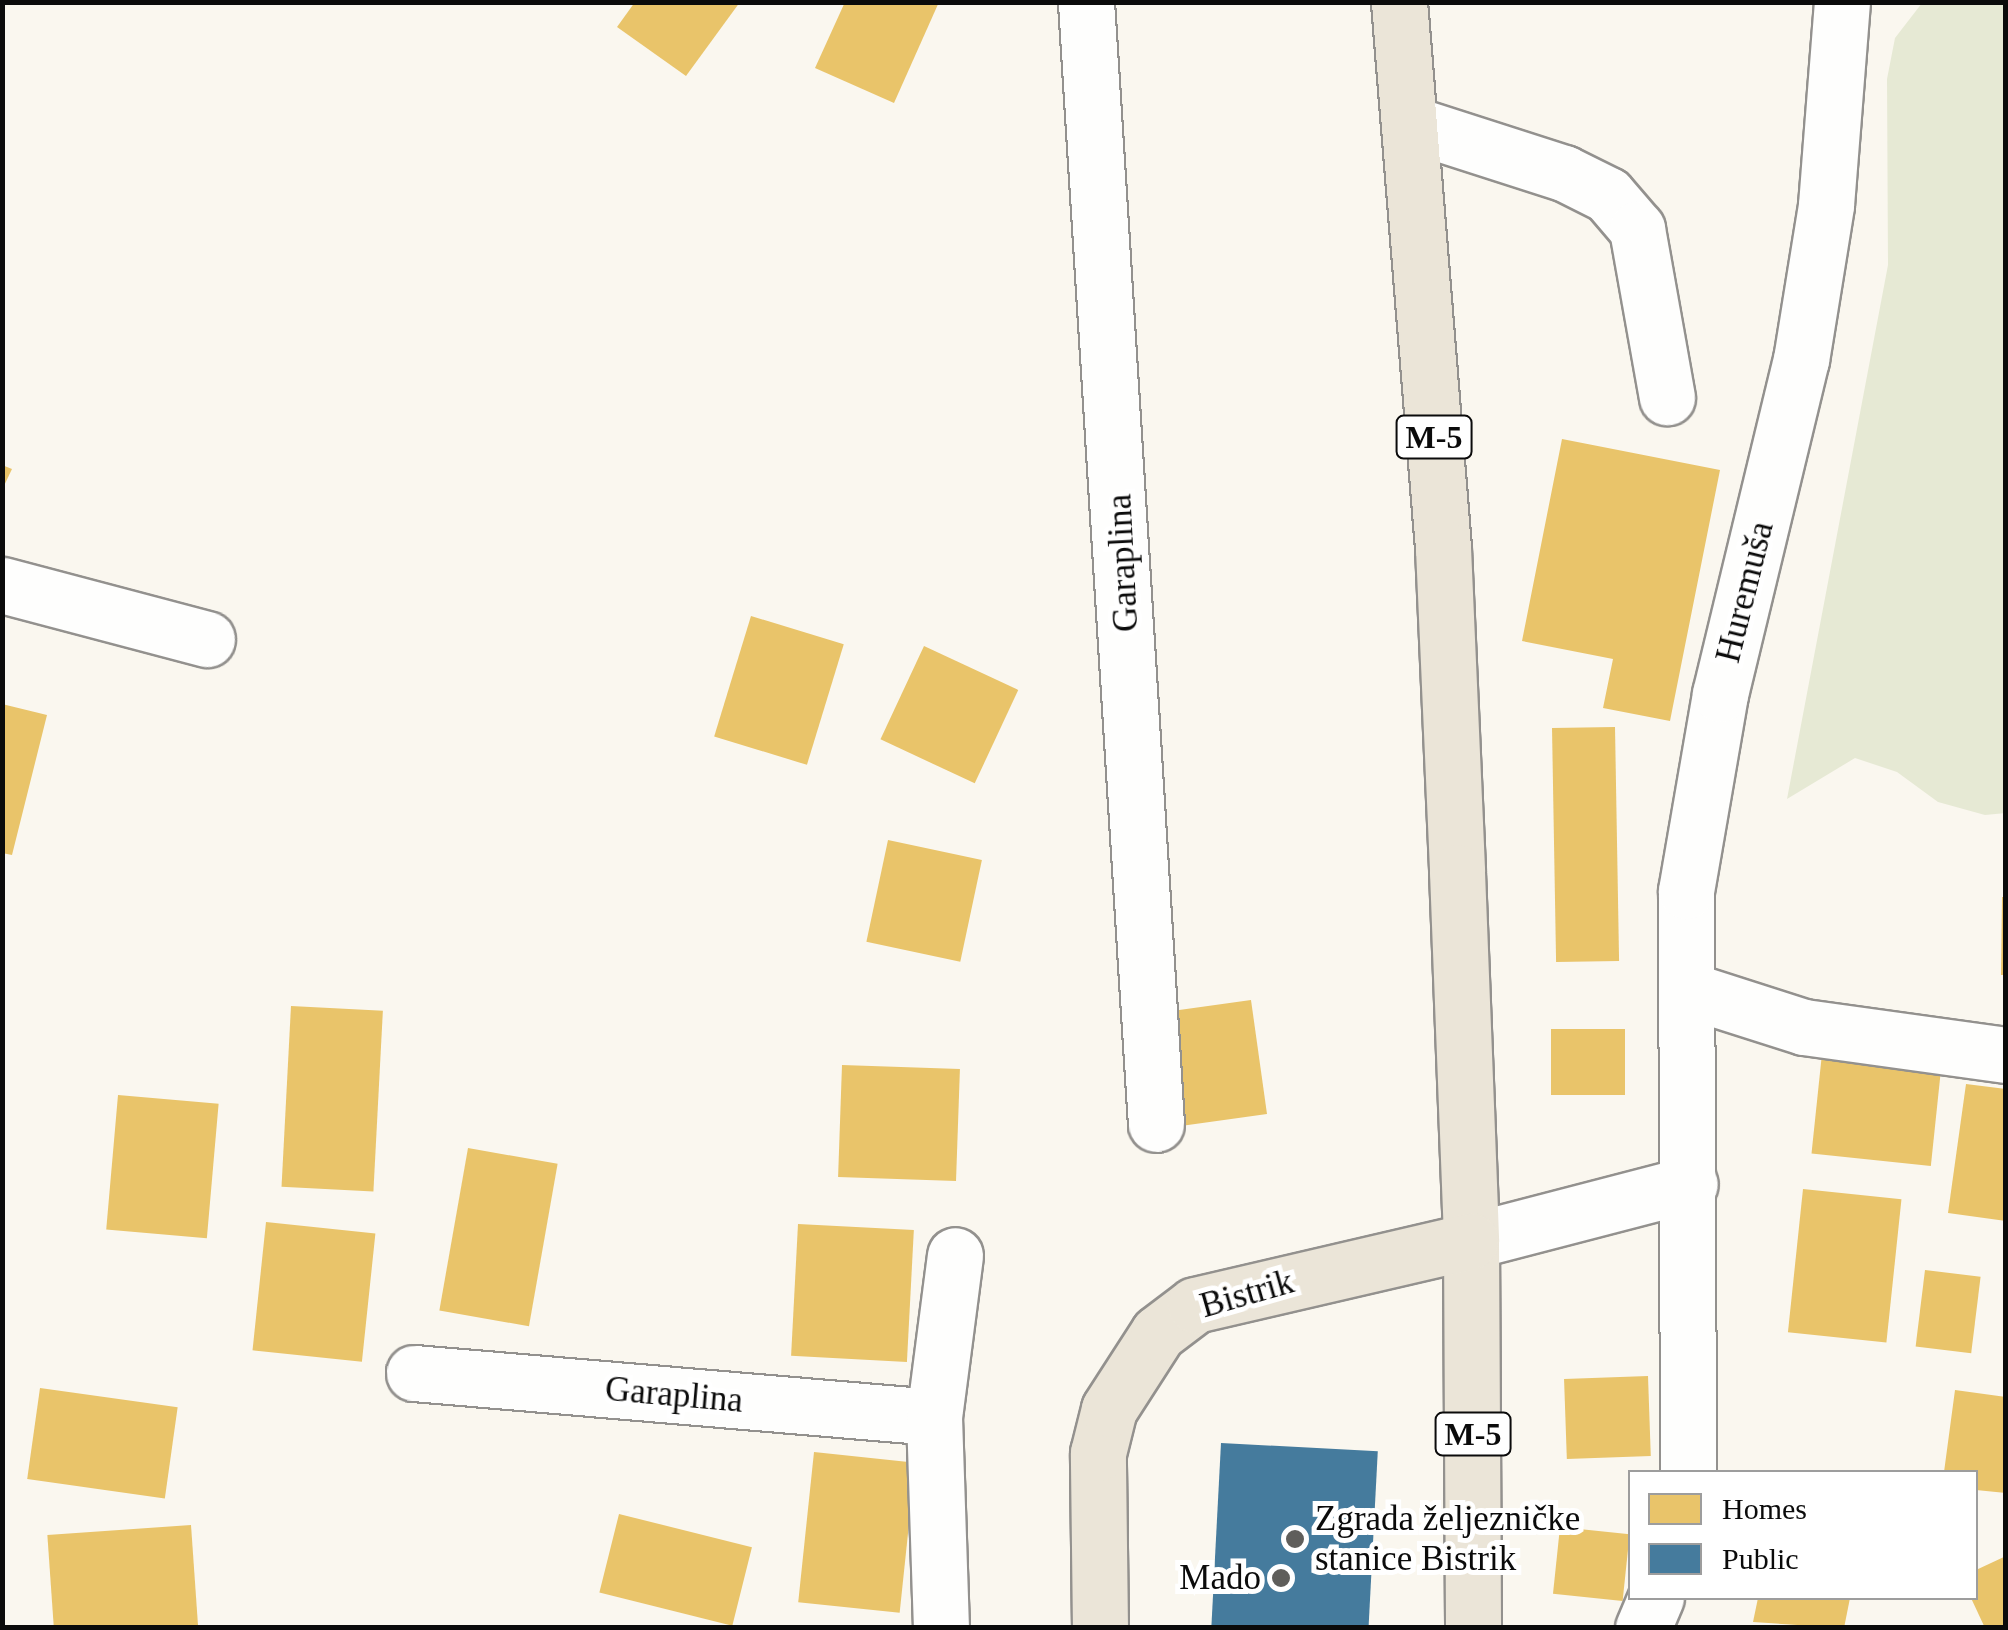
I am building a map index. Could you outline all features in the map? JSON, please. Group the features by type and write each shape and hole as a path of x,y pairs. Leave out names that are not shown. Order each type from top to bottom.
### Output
{"main road":[{"name":"M-5","path":"1399,2 1443,548 1471,1241 1473,1628"},
{"name":"Bistrik","path":"1100,1628 1098,1453 1109,1409 1158,1333 1195,1305 1471,1241"}],"street":[{"name":"Garaplina","path":"1086,2 1156,1124"},
{"name":"Huremuša","path":"1688,1470 1686,891 1700,788 1801,360 1826,205 1842,2"},
{"path":"1411,124 1564,173 1608,195 1637,229 1667,397"},
{"path":"2,585 207,638"},
{"path":"1688,990 1804,1027 2006,1054"},
{"path":"1471,1241 1690,1184"},
{"path":"941,1628 934,1418 955,1255"},
{"name":"Garaplina","path":"414,1373 934,1418"},
{"path":"1642,1628 1655,1600"}],"green space":[{"path":"1922,3 2005,3 2006,813 1985,815 1938,802 1897,772 1855,758 1787,799 1888,265 1887,79 1895,38"}],"building: Homes":[{"path":"635,2 740,2 686,76 617,27"},
{"path":"845,2 939,2 894,103 815,68"},
{"path":"1562,439 1720,470 1670,721 1603,708 1613,659 1522,641"},
{"path":"2,465 12,469 2,490"},
{"path":"751,616 844,644 807,765 714,736"},
{"path":"924,646 1018,690 975,783 880,739"},
{"path":"2,704 47,715 12,855 2,853"},
{"path":"1615,727 1619,961 1556,962 1552,728"},
{"path":"888,840 982,860 960,962 866,942"},
{"path":"2002,897 2006,897 2006,975 2001,975"},
{"path":"1251,1000 1267,1114 1181,1126 1165,1012"},
{"path":"291,1006 383,1011 373,1192 282,1187"},
{"path":"1551,1029 1625,1029 1625,1095 1551,1095"},
{"path":"1823,1044 1942,1057 1931,1166 1812,1153"},
{"path":"842,1065 960,1069 956,1181 838,1177"},
{"path":"1966,1084 2006,1089 2006,1221 1948,1213"},
{"path":"118,1095 219,1104 207,1238 106,1229"},
{"path":"468,1148 558,1164 529,1326 439,1310"},
{"path":"1803,1189 1901,1199 1886,1343 1788,1332"},
{"path":"266,1222 375,1233 362,1362 253,1350"},
{"path":"798,1224 914,1230 907,1362 791,1356"},
{"path":"1925,1270 1981,1277 1971,1353 1916,1346"},
{"path":"1648,1376 1651,1456 1567,1459 1564,1379"},
{"path":"40,1388 178,1407 165,1498 27,1479"},
{"path":"1955,1390 2006,1397 2006,1493 1978,1490 1978,1470 1944,1470"},
{"path":"814,1452 915,1463 900,1613 798,1602"},
{"path":"619,1514 752,1547 732,1626 599,1593"},
{"path":"191,1525 198,1628 54,1628 47,1535"},
{"path":"1560,1527 1628,1534 1623,1601 1553,1594"},
{"path":"2006,1556 2006,1628 1985,1628 1972,1600 1978,1600 1978,1569"},
{"path":"1758,1600 1850,1600 1844,1628 1753,1622"}],"building: Public":[{"name":"Zgrada željezničke stanice Bistrik","path":"1221,1443 1378,1451 1369,1628 1211,1628"}],"place":[{"name":"Zgrada željezničke stanice Bistrik","path":"1295,1539"},
{"name":"Mado","path":"1281,1578"}]}
